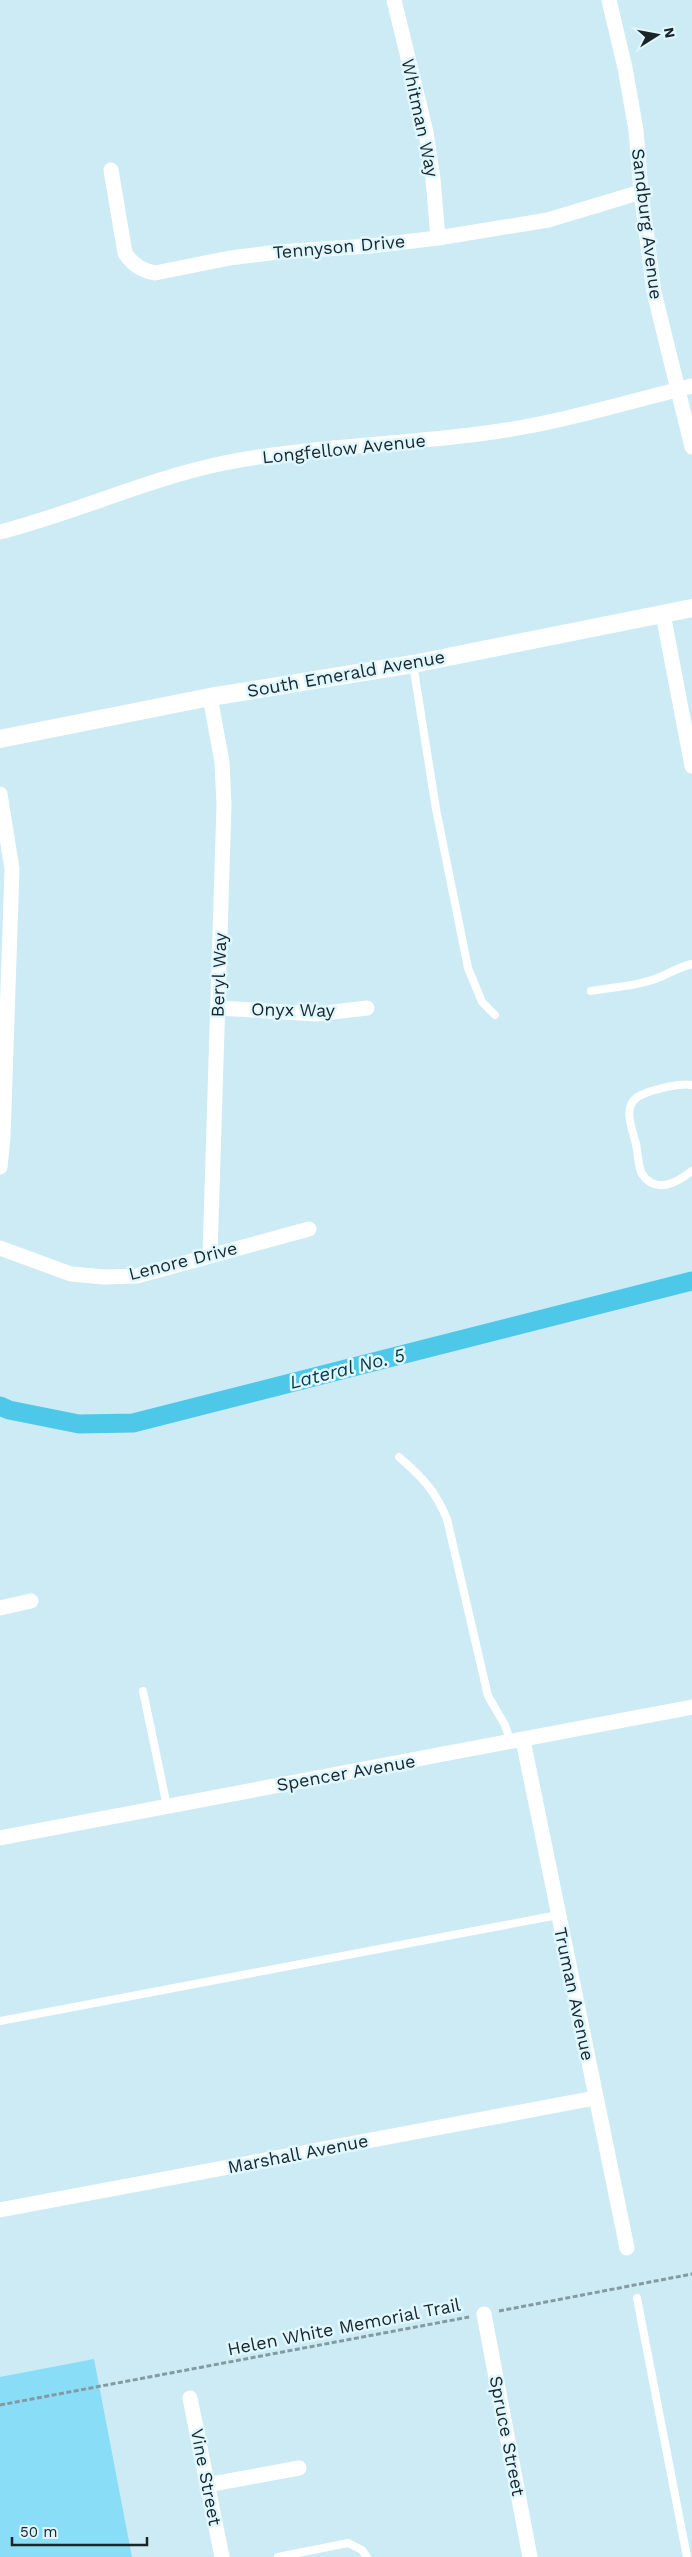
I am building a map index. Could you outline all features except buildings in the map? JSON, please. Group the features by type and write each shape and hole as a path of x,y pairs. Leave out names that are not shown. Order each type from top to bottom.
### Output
{"street":[{"name":"Whitman Way","path":"394,0 426,132 433,179 438,238"},
{"name":"Sandburg Avenue","path":"608,0 625,68 634,121 654,292 676,390 692,447"},
{"name":"Tennyson Drive","path":"111,170 125,254 132,263 143,270 155,273 230,258 438,238 548,220 641,192"},
{"name":"Longfellow Avenue","path":"0,532 32,524 140,486 224,464 300,452 488,433 583,414 692,386"},
{"name":"South Emerald Avenue","path":"0,740 210,697 413,664 692,608"},
{"path":"663,614 692,766"},
{"name":"Beryl Way","path":"210,697 222,762 224,805 210,1254"},
{"path":"0,794 12,869 3,1138 0,1167"},
{"name":"Onyx Way","path":"218,1008 317,1014 367,1008"},
{"name":"Lenore Drive","path":"0,1248 71,1274 104,1277 137,1276 210,1254 309,1230"},
{"path":"0,1608 31,1601"},
{"name":"Spencer Avenue","path":"0,1838 517,1742 692,1707"},
{"name":"Truman Avenue","path":"517,1742 558,1916 627,2248"},
{"name":"Marshall Avenue","path":"0,2210 595,2098"},
{"name":"Spruce Street","path":"484,2314 530,2557"},
{"name":"Vine Street","path":"190,2398 222,2557"},
{"path":"207,2485 299,2468"}],"lane":[{"path":"413,664 436,809 468,968 482,1002 495,1015"},
{"path":"590,990 648,980 676,968 692,964"},
{"path":"692,1085 644,1093 633,1101 629,1111 642,1173 650,1182 663,1186 677,1182 692,1171"},
{"path":"399,1457 425,1481 441,1505 447,1519 488,1696 517,1742"},
{"path":"143,1691 167,1806"},
{"path":"0,2021 558,1916"},
{"path":"637,2298 687,2557"},
{"path":"278,2557 348,2543 362,2550 366,2557"}],"path":[{"name":"Helen White Memorial Trail","path":"0,2405 692,2274"}],"shaded area":[{"path":"94,2359 132,2557 0,2557 0,2377"}],"waterway":[{"name":"Lateral No. 5","path":"0,1406 9,1410 79,1424 133,1423 692,1281"}]}
